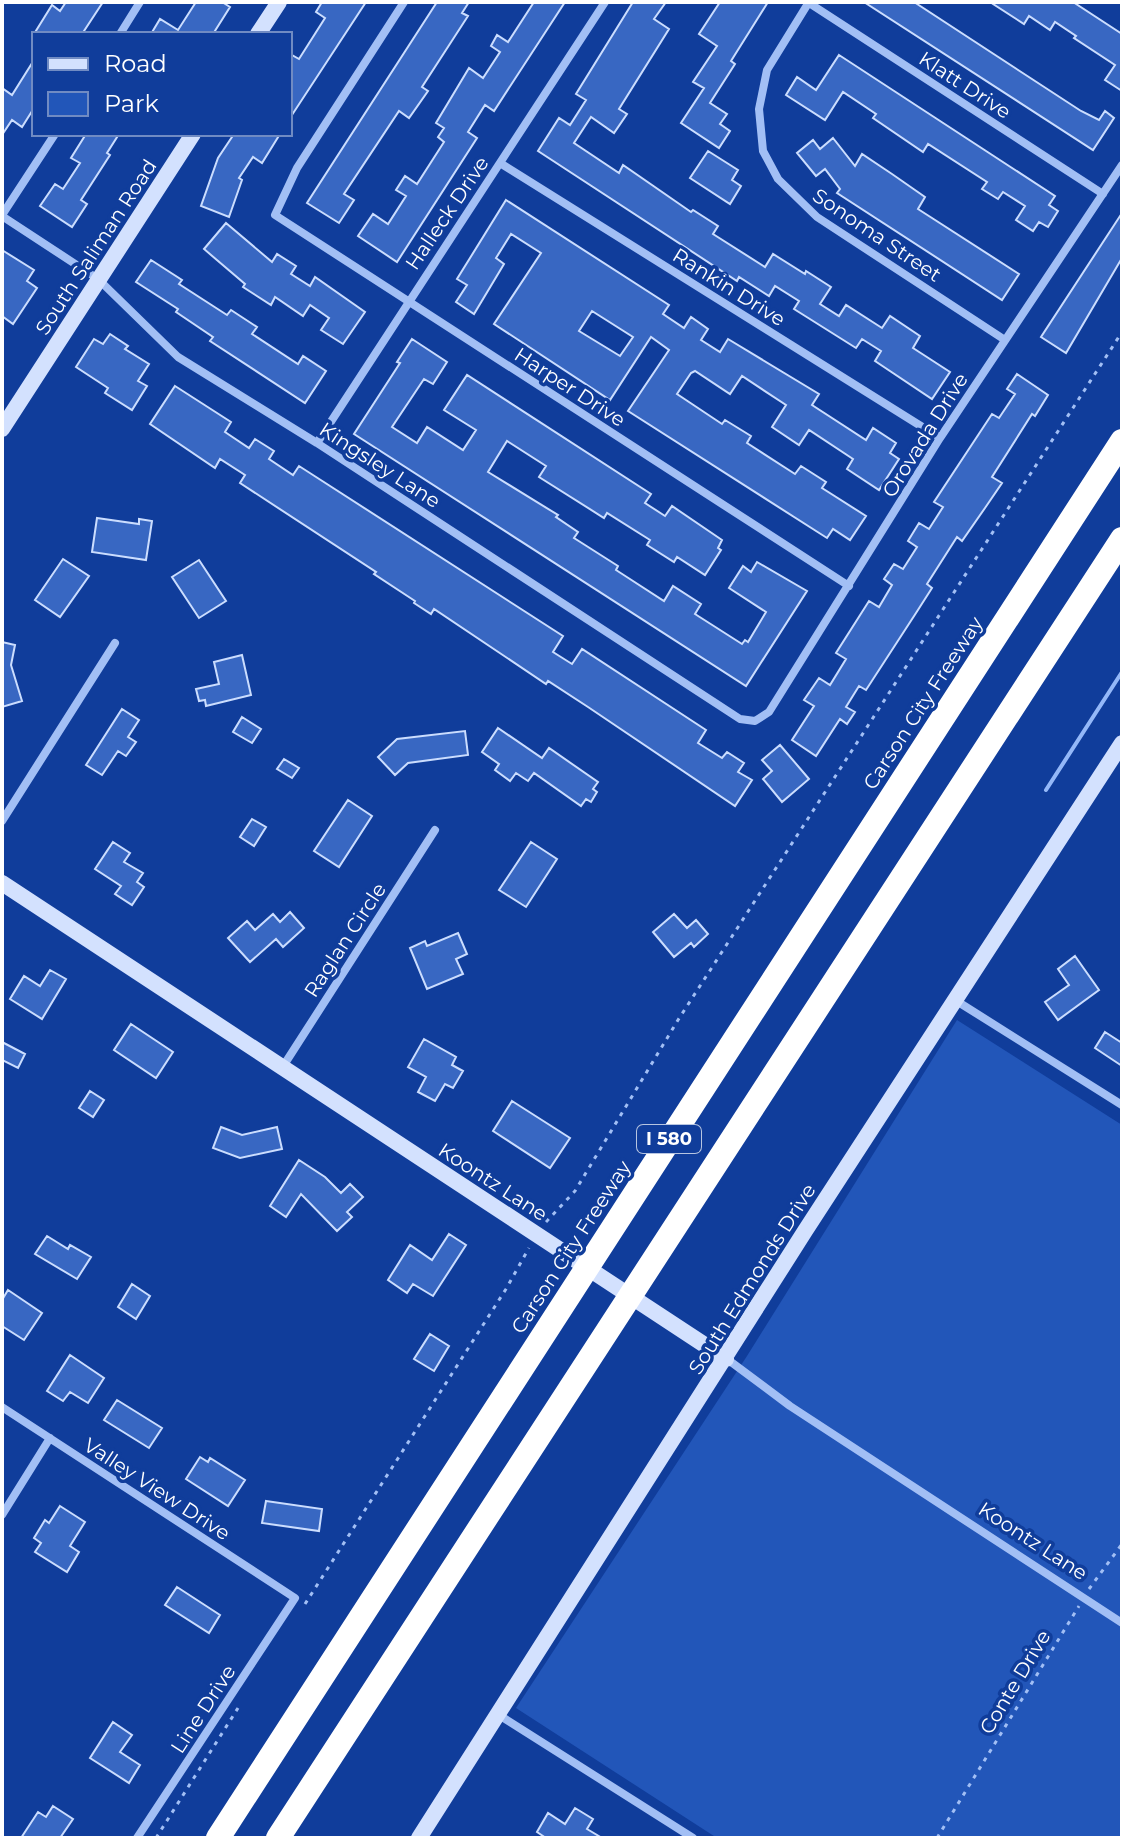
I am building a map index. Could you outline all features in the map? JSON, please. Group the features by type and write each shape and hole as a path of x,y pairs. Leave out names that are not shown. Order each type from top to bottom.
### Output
{"highway":[{"name":"Carson City Freeway","path":"218,1838 1122,441"},
{"name":"I 580","path":"278,1838 1122,539"}],"street":[{"path":"121,32 140,2"},
{"path":"259,32 279,2"},
{"name":"Harper Drive","path":"404,2 297,168 275,215 849,586"},
{"name":"Halleck Drive","path":"317,443 605,2"},
{"name":"Klatt Drive","path":"809,3 1103,194"},
{"name":"Sonoma Street","path":"809,3 767,70 759,109 763,151 778,179 817,217 1005,340"},
{"path":"2,216 54,136"},
{"name":"South Saliman Road","path":"2,429 192,136"},
{"name":"Rankin Drive","path":"500,163 940,438"},
{"name":"Orovada Drive","path":"755,721 769,712 940,438 1122,165"},
{"name":"Kingsley Lane","path":"2,216 98,279 178,357 317,443 740,719 755,721"},
{"path":"2,821 115,643"},
{"name":"South Edmonds Drive","path":"419,1838 805,1231 1122,743"},
{"name":"Raglan Circle","path":"282,1068 435,830"},
{"name":"Koontz Lane","path":"2,883 1122,1623"},
{"path":"955,1000 1122,1105"},
{"name":"Valley View Drive","path":"2,1407 295,1598"},
{"path":"2,1515 50,1438"},
{"name":"Line Drive","path":"137,1838 295,1598"},
{"path":"499,1715 693,1838"}],"path":[{"path":"298,1614 541,1237 547,1221 575,1191 678,1020 1122,332"},
{"name":"Conte Drive","path":"937,1838 1083,1598 1122,1544"},
{"path":"156,1838 241,1703"}],"green space":[{"path":"957,1020 1122,1125 1122,1838 717,1838 516,1708 747,1356"}],"building":[{"path":"66,2 103,2 83,32 35,32 52,5 60,11"},
{"path":"196,2 222,2 230,7 214,32 152,32 160,19 178,30"},
{"path":"322,2 366,2 292,115 292,55 299,59 325,18 316,12"},
{"path":"437,2 469,2 462,13 468,16 422,87 428,91 409,118 399,111 344,194 354,200 339,223 307,203"},
{"path":"534,2 565,2 494,111 485,105 468,132 477,138 397,262 358,236 373,214 388,224 406,196 396,190 405,176 417,184 444,142 438,137 444,128 436,123 469,68 483,78 500,52 491,46 497,35 508,42"},
{"path":"633,2 666,2 654,19 669,29 619,109 627,114 614,133 591,117 574,143 619,173 623,165 691,212 693,210 718,226 713,234 765,267 773,254 831,287 820,304 839,316 846,305 882,328 890,316 920,336 913,348 950,372 932,399 875,361 881,351 862,339 856,348 794,309 799,301 775,286 769,296 739,277 737,281 538,151 559,118 570,125 586,100 576,94"},
{"path":"720,2 768,2 731,61 735,64 710,103 727,114 720,124 730,131 719,148 681,123 704,88 693,82 717,46 699,34"},
{"path":"864,2 914,2 1081,111 1099,120 1105,111 1114,118 1093,150"},
{"path":"990,2 1073,2 1122,34 1122,91 1105,80 1115,65 1074,38 1076,36 1055,22 1050,30 1029,16 1024,24"},
{"path":"839,55 1055,196 1049,205 1058,211 1048,227 1039,222 1033,231 1016,220 1025,206 1003,192 998,199 982,189 987,182 928,144 923,152 873,118 876,114 843,92 825,120 786,95 797,77 816,90"},
{"path":"32,63 32,111 22,127 12,120 2,135 2,88 12,95"},
{"path":"85,136 118,136 107,153 110,155 81,200 87,204 72,227 40,206 55,184 63,189 80,163 71,158"},
{"path":"233,136 279,136 262,163 253,157 239,178 242,180 229,217 201,206 218,158"},
{"path":"833,138 855,166 862,154 925,197 918,209 1019,274 1002,300 837,193 840,189 825,169 816,176 797,153 813,140 820,149"},
{"path":"708,151 738,170 732,180 741,186 730,204 690,178"},
{"path":"506,200 669,305 663,314 684,328 691,317 708,329 701,340 720,352 728,339 819,394 812,405 866,440 873,428 896,443 890,453 899,459 879,490 847,469 853,459 809,430 799,445 772,427 786,405 742,376 730,394 695,371 691,373 677,394 722,424 725,420 751,436 747,443 795,474 801,466 826,482 822,488 866,516 850,540 833,529 827,538 628,411 669,350 651,337 610,400 494,324 541,253 511,234 496,258 504,264 474,314 456,302 467,285 457,279","holes":["592,311 633,337 620,356 579,331"]},
{"path":"1122,213 1122,258 1066,353 1041,337"},
{"path":"226,223 272,262 277,254 296,266 291,274 310,286 315,277 365,312 343,344 321,330 329,318 310,305 303,316 275,297 271,305 243,287 245,284 204,249"},
{"path":"2,250 34,270 27,281 37,288 13,324 2,316"},
{"path":"151,260 182,280 179,284 227,315 231,310 257,327 252,334 298,364 303,356 326,371 305,403 210,341 213,337 176,312 178,309 136,282"},
{"path":"110,334 128,346 125,349 149,364 138,381 147,386 132,410 105,393 108,388 76,367 94,339 103,344"},
{"path":"412,339 447,362 433,384 424,379 392,427 417,443 427,427 463,450 476,430 444,410 467,375 651,494 645,503 665,516 672,506 722,540 718,548 721,550 705,575 677,557 674,562 647,545 650,540 607,513 604,518 539,477 546,466 507,441 488,472 558,515 556,517 578,532 574,538 664,601 673,586 701,604 695,614 742,644 745,640 748,642 766,612 729,588 743,566 751,572 757,562 807,591 746,686 354,434"},
{"path":"1017,374 1048,395 1035,416 1032,414 992,477 1002,483 962,541 957,537 927,584 932,588 866,690 859,686 846,707 855,712 847,724 840,719 816,756 792,740 814,706 804,700 819,678 830,685 846,659 836,653 869,601 879,607 892,585 884,579 894,564 903,569 917,547 908,541 919,523 929,529 943,507 934,502 992,414 999,418 1015,394 1007,389"},
{"path":"175,386 231,422 225,432 249,448 255,439 274,451 269,459 293,475 299,466 563,636 553,652 572,664 582,649 706,730 698,743 722,758 727,752 744,763 738,772 752,780 735,806 548,681 546,684 434,609 431,614 414,603 374,574 376,572 240,483 245,475 220,459 215,468 150,424"},
{"path":"97,518 139,524 139,519 152,521 146,560 92,552"},
{"path":"63,559 89,576 60,617 35,600"},
{"path":"199,560 226,601 199,618 172,577"},
{"path":"2,642 15,645 11,665 22,701 2,707"},
{"path":"242,655 251,695 206,706 205,700 199,701 196,689 219,684 214,662"},
{"path":"122,709 139,720 128,737 136,742 126,756 118,751 102,775 86,765"},
{"path":"242,717 261,729 252,743 233,732"},
{"path":"498,728 542,758 549,748 598,782 593,789 597,792 591,802 586,799 581,806 534,773 528,781 516,773 510,781 495,770 499,764 482,752"},
{"path":"465,731 468,755 408,763 395,775 378,757 397,739"},
{"path":"780,745 809,779 782,802 763,779 772,771 762,760"},
{"path":"284,759 299,768 292,778 277,769"},
{"path":"348,800 372,816 339,867 314,851"},
{"path":"252,819 266,827 254,846 240,837"},
{"path":"113,842 130,853 124,862 143,873 137,882 144,887 132,905 115,894 121,886 95,869"},
{"path":"531,842 557,859 526,907 499,890"},
{"path":"290,912 304,928 283,947 276,939 250,962 228,938 247,921 255,930 273,914 280,922"},
{"path":"674,914 687,928 696,920 708,934 694,947 691,943 674,957 653,932"},
{"path":"458,933 467,954 456,959 463,974 427,989 410,948 425,941 427,946"},
{"path":"1075,956 1099,990 1058,1020 1045,1002 1069,985 1058,969"},
{"path":"50,970 66,979 42,1019 10,999 24,976 40,986"},
{"path":"131,1024 173,1052 156,1078 114,1050"},
{"path":"1105,1032 1122,1043 1122,1066 1095,1048"},
{"path":"424,1039 456,1057 452,1065 463,1071 453,1088 445,1084 435,1101 418,1092 426,1077 408,1067"},
{"path":"2,1042 25,1054 18,1068 2,1060"},
{"path":"90,1091 104,1100 93,1117 79,1108"},
{"path":"512,1101 570,1138 550,1168 493,1131"},
{"path":"221,1127 242,1135 277,1127 282,1149 240,1158 213,1148"},
{"path":"299,1160 325,1177 341,1193 350,1184 363,1197 347,1212 352,1217 337,1231 301,1194 286,1217 270,1206"},
{"path":"449,1234 466,1245 433,1296 413,1284 407,1293 388,1280 410,1245 432,1260"},
{"path":"47,1236 68,1249 70,1245 91,1257 77,1279 35,1254"},
{"path":"132,1284 150,1296 136,1319 118,1307"},
{"path":"8,1290 42,1313 24,1340 2,1326 2,1300"},
{"path":"430,1334 449,1346 434,1371 414,1359"},
{"path":"70,1355 104,1378 88,1403 70,1392 63,1401 47,1391"},
{"path":"117,1400 162,1428 149,1448 104,1420"},
{"path":"200,1457 208,1462 210,1458 245,1480 228,1506 186,1479"},
{"path":"266,1501 322,1509 319,1531 262,1523"},
{"path":"60,1506 85,1522 70,1546 79,1552 67,1572 35,1552 41,1543 34,1538 45,1520 49,1523"},
{"path":"177,1587 220,1615 209,1633 165,1605"},
{"path":"113,1722 132,1735 120,1752 140,1765 129,1783 90,1758"},
{"path":"53,1806 73,1819 60,1838 21,1838 38,1812 46,1817"},
{"path":"575,1808 593,1819 587,1829 602,1838 546,1838 537,1832 548,1813 565,1824"}],"waterway":[{"path":"1046,790 1122,672"}]}
